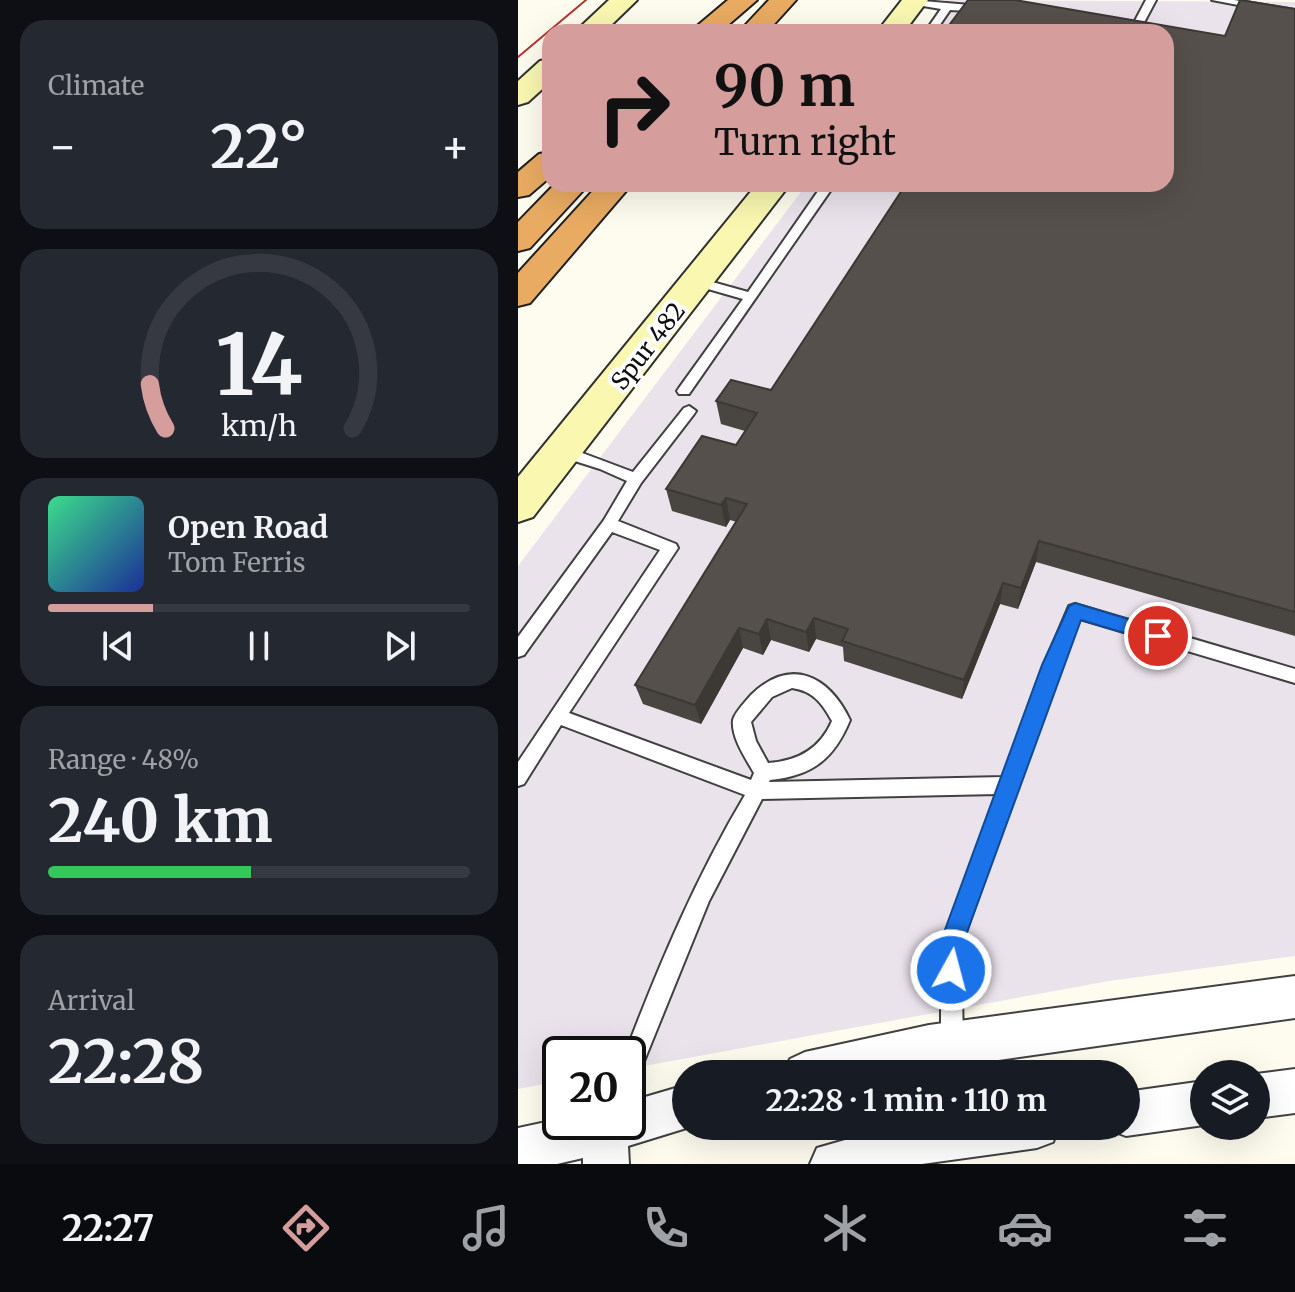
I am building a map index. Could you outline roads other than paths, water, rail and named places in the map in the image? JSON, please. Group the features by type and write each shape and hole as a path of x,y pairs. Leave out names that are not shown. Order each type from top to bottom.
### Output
{"highway":[{"path":"713,24 744,0"},
{"path":"728,24 751,0"},
{"path":"760,24 783,0"},
{"path":"518,188 542,168"},
{"path":"518,241 565,192"},
{"path":"518,295 609,192"}],"main road":[{"path":"597,24 624,0"},
{"path":"896,24 914,1"},
{"path":"518,96 542,74"},
{"name":"Spur 482","path":"518,506 768,192"}],"street":[{"path":"871,1060 952,1043 1295,997"},
{"path":"1270,1094 1295,1091"},
{"path":"1140,1112 1190,1105"},
{"path":"646,1123 672,1113"},
{"path":"518,1150 599,1140"},
{"path":"833,1164 932,1140"}],"lane":[{"path":"1138,24 1151,0"},
{"path":"1217,0 1295,13"},
{"path":"914,1 996,11"},
{"path":"935,24 947,7"},
{"path":"684,391 823,192"},
{"path":"698,282 751,297"},
{"path":"518,650 609,524 636,479 689,411"},
{"path":"564,452 636,479"},
{"path":"518,778 670,548 609,524"},
{"path":"952,1043 951,946 1052,665 1075,611 1295,676"},
{"path":"642,1036 670,964 724,844 760,782 792,771 816,758 835,740 841,720 832,702 818,688 796,680 773,685 756,696 742,721 760,782"},
{"path":"557,716 760,782 1010,785"}],"tram line":[{"path":"557,24 586,0"},
{"path":"518,57 542,37"}]}
